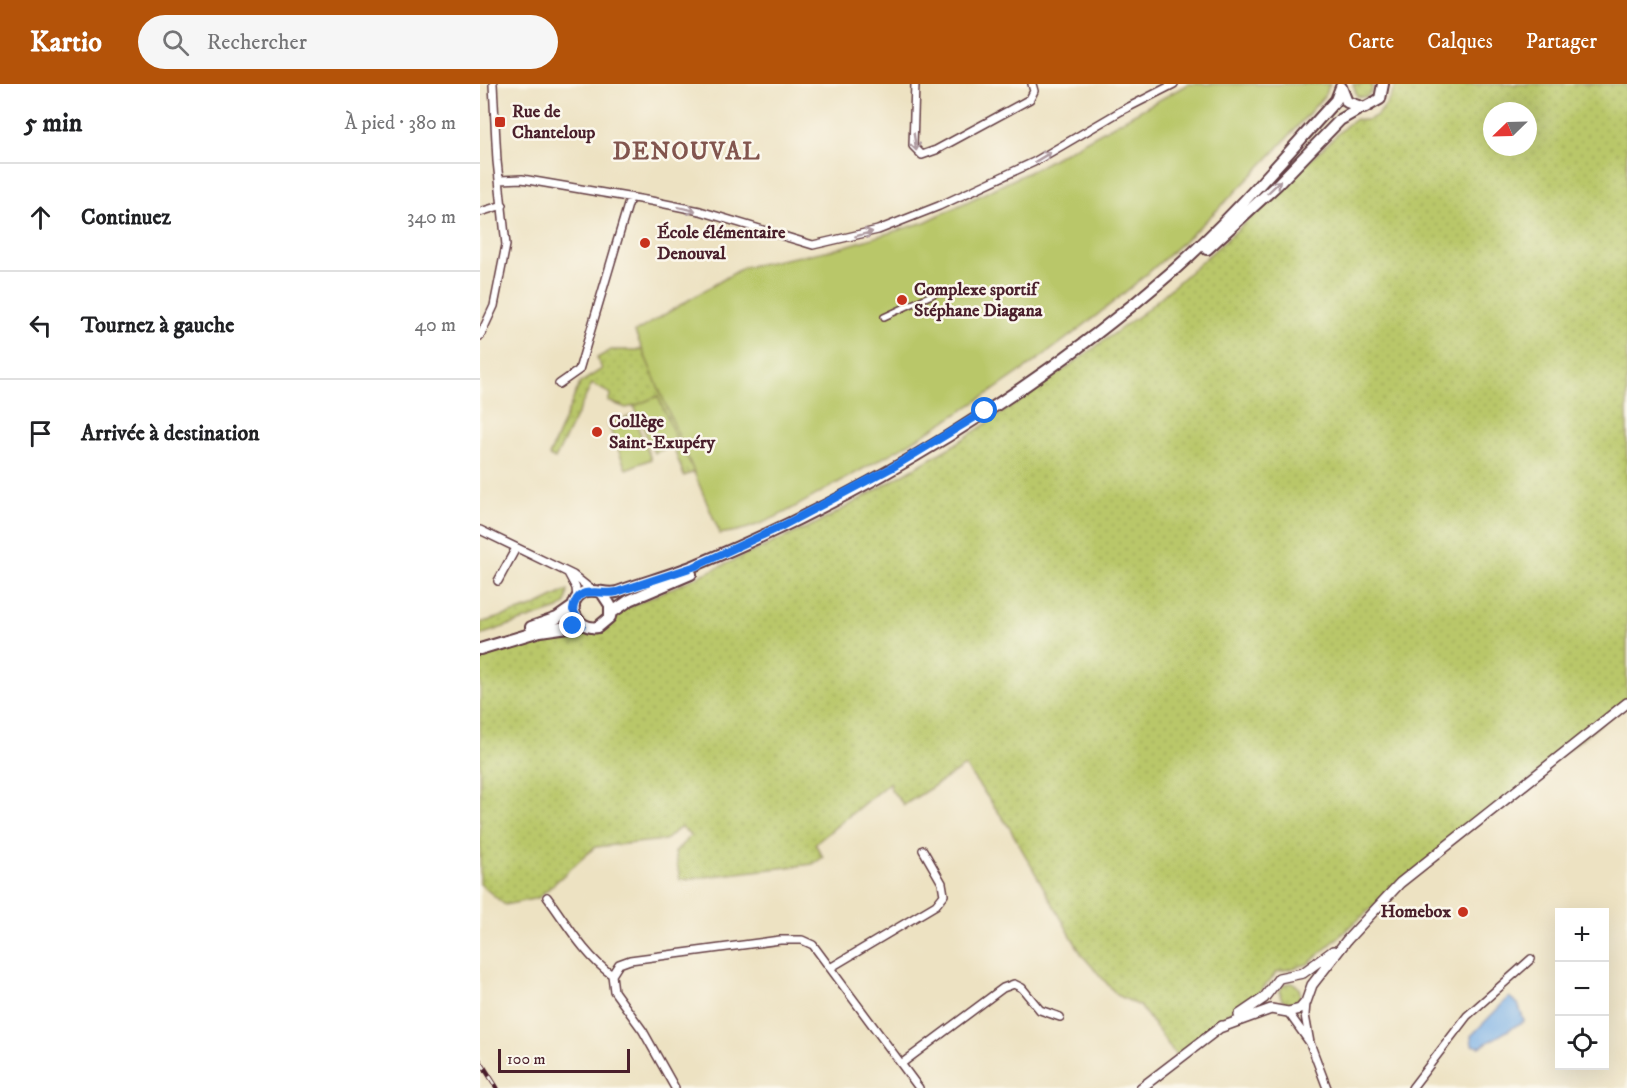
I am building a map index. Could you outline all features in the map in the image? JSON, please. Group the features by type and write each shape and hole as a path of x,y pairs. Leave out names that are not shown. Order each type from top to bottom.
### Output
{"main road":[{"path":"480,649 540,631 582,625 598,627 607,621 611,613 630,600 766,540 845,501 989,415 1089,345 1150,297 1226,232 1340,120 1377,102 1384,84"},
{"path":"1342,85 1347,102 1361,108"},
{"path":"480,643 551,620 575,603 582,593 617,592 696,566 782,526 893,467 1018,389 1128,307 1204,242 1336,100 1342,85"},
{"path":"597,592 609,602 611,613"},
{"path":"575,603 575,617 582,625"}],"street":[{"path":"480,336 494,306 504,265 506,244 493,84"},
{"path":"915,84 913,146 922,155 936,150 1030,99 1034,91 1032,84"},
{"path":"500,180 522,179 703,212 807,244 861,235 922,213 1034,162 1121,111 1171,85"},
{"path":"559,384 579,370 630,198"},
{"path":"480,212 503,206"},
{"path":"884,317 938,292"},
{"path":"480,530 568,573 597,592"},
{"path":"498,581 516,548"},
{"path":"568,573 573,582 575,603"},
{"path":"1219,1028 1266,1010 1300,1009 1314,982 1347,940 1400,883 1627,703"},
{"path":"830,968 936,905 944,895 942,884 923,850"},
{"path":"547,897 598,965 612,975"},
{"path":"675,1088 643,1031 614,991 612,975 619,964 630,960 791,940 802,940 813,945 919,1088"},
{"path":"1141,1088 1219,1028 1264,998 1282,977 1294,976 1310,970 1347,940"},
{"path":"1412,1088 1467,1016 1531,959"},
{"path":"1294,976 1304,982 1307,998 1306,1022 1310,1043 1327,1088"},
{"path":"901,1064 1003,988 1014,984 1022,988 1040,1010 1060,1017"},
{"path":"1272,988 1272,1000 1310,1043"}],"green space":[{"name":"Complexe sportif Stéphane Diagana","path":"1188,84 1330,84 1324,96 1220,207 1106,308 1046,354 919,438 802,503 776,517 743,530 720,534 635,332 744,267 836,249 925,222 1031,171"},
{"path":"1353,84 1372,84 1372,91 1366,97 1357,96"},
{"path":"1397,84 1627,84 1627,703 1400,883 1308,964 1277,972 1257,995 1221,1019 1178,1058 1140,1006 1117,995 1082,955 1009,827 965,766 904,805 891,790 890,782 815,844 823,857 813,864 680,880 675,852 691,835 681,827 665,840 595,847 538,898 505,905 480,884 480,654 572,630 593,632 609,627 625,609 824,520 954,445 1032,393 1145,311 1233,234 1347,125 1356,119 1371,119 1386,104"},
{"path":"611,350 644,350 694,472 684,476 673,446 678,444 634,406 626,408 608,401 611,394 592,384 555,459 549,456 580,383 602,369 597,358"},
{"path":"658,396 678,443 654,453 634,406"},
{"path":"633,415 651,459 626,469 608,424"},
{"path":"568,590 566,603 558,609 480,635 480,623 533,607"},
{"path":"1286,983 1294,983 1300,989 1300,997 1294,1003 1286,1003 1280,997 1280,989"}],"water":[{"path":"1509,997 1518,1004 1524,1021 1480,1047 1472,1045 1471,1036"}],"railway":[{"path":"480,1061 497,1088"}],"place":[{"name":"Rue de Chanteloup","path":"500,122"},
{"name":"École élémentaire Denouval","path":"645,243"},
{"name":"Complexe sportif Stéphane Diagana","path":"902,300"},
{"name":"Collège Saint-Exupéry","path":"597,432"},
{"name":"Homebox","path":"1463,912"}],"district":[{"name":"DENOUVAL","path":"687,152"}],"route":[{"path":"573,626 582,625 575,617 573,610 582,593 617,592 696,566 723,554 861,485 985,411"}]}
